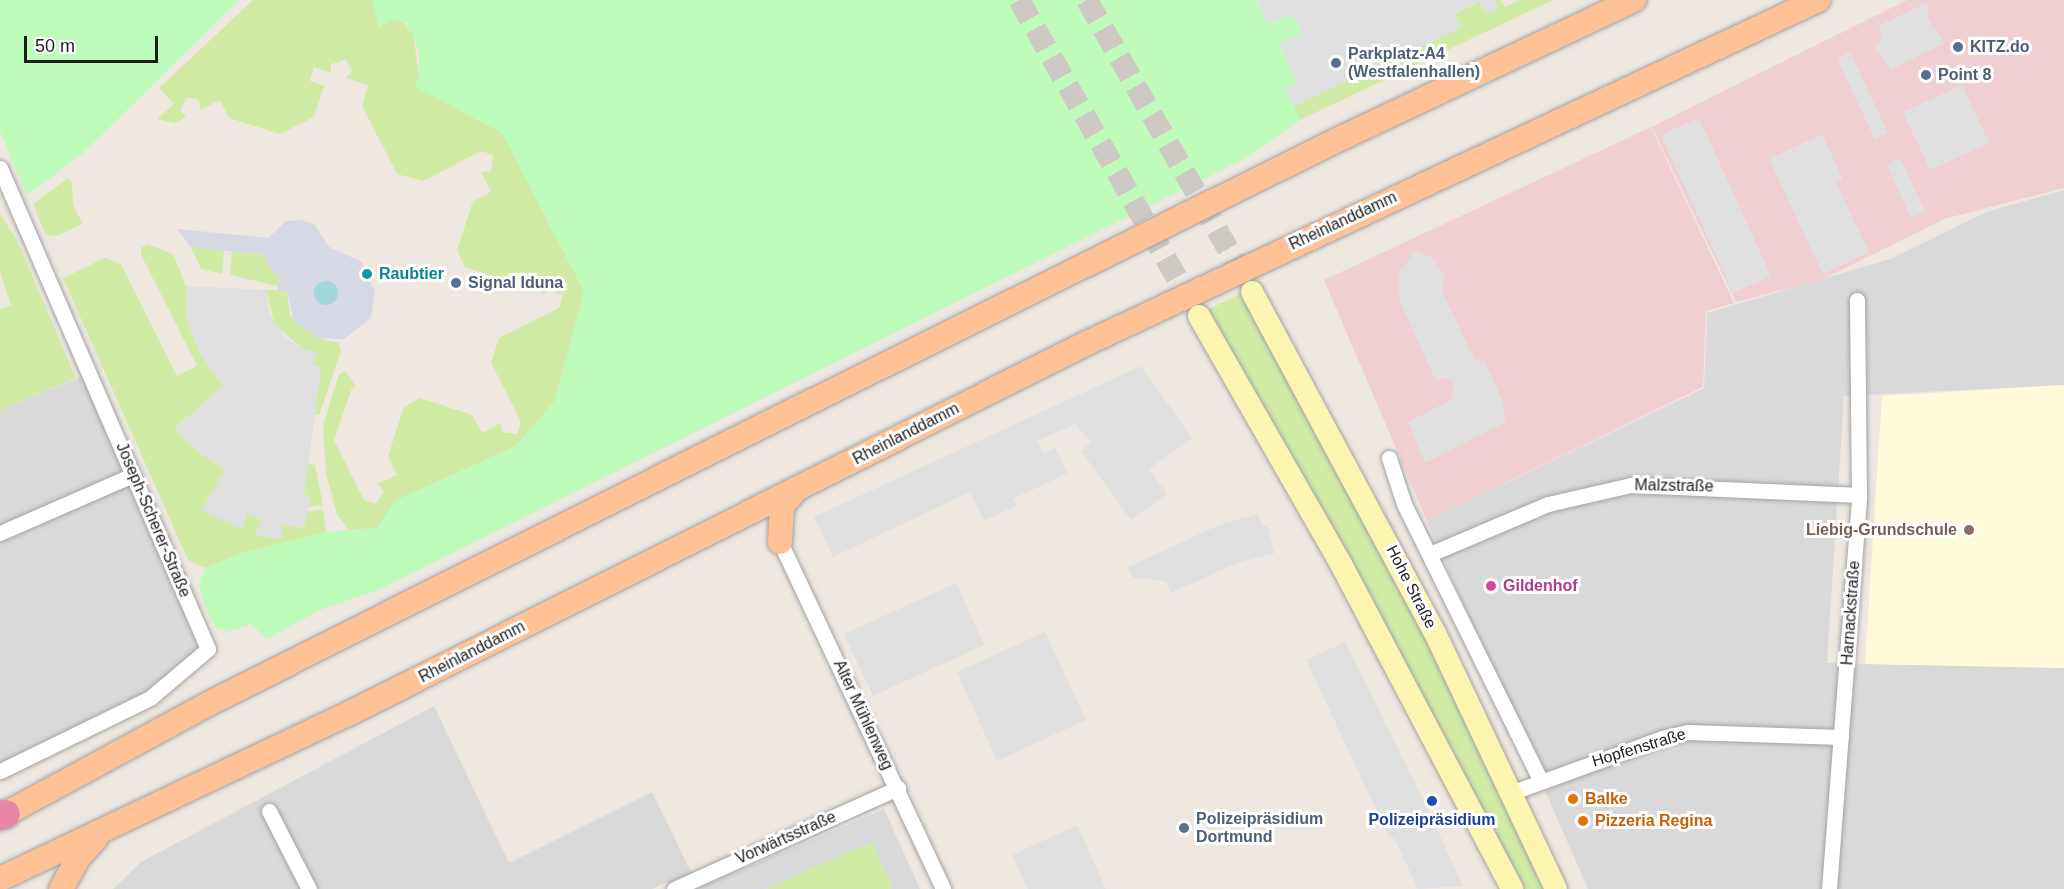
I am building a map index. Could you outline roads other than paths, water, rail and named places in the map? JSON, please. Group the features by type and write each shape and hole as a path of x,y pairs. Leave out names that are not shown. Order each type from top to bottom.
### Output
{"main road":[{"path":"2,816 260,677 732,441 1333,142 1634,0"},
{"name":"Rheinlanddamm","path":"0,879 356,711 1085,344 1818,0"},
{"name":"Hohe Straße","path":"1252,292 1390,545 1513,792 1556,889"},
{"path":"1199,316 1342,566 1509,886"},
{"path":"780,542 782,506 796,490"},
{"path":"735,520 757,523 780,542"},
{"path":"61,889 86,848 126,820"}],"street":[{"name":"Joseph-Scherer-Straße","path":"0,168 208,649 150,698 0,771"},
{"name":"Harnackstraße","path":"1829,889 1859,495 1857,300"},
{"name":"Hohe Straße","path":"1389,458 1395,485 1541,781"},
{"path":"0,533 133,475"},
{"name":"Malzstraße","path":"1430,554 1548,504 1632,484 1859,495"},
{"name":"Alter Mühlenweg","path":"780,542 898,788 943,889"},
{"name":"Hopfenstraße","path":"1513,792 1662,738 1688,732 1841,737"},
{"name":"Vorwärtsstraße","path":"674,889 898,788"},
{"path":"269,811 309,889"}],"water":[{"path":"326,281 331,282 337,288 337,298 331,304 326,305 321,304 315,298 314,293 315,288 321,282"}],"tunnel":[{"path":"1019,0 1196,312"},
{"path":"1087,0 1250,288"}],"place":[{"name":"KITZ.do","path":"1958,47"},
{"name":"Parkplatz-A4 (Westfalenhallen)","path":"1336,63"},
{"name":"Point 8","path":"1926,75"},
{"name":"Raubtier","path":"367,274"},
{"name":"Signal Iduna","path":"456,283"},
{"name":"Liebig-Grundschule","path":"1969,530"},
{"name":"Gildenhof","path":"1491,586"},
{"name":"Balke","path":"1573,799"},
{"name":"Polizeipräsidium","path":"1432,801"},
{"name":"Pizzeria Regina","path":"1583,821"},
{"name":"Polizeipräsidium Dortmund","path":"1184,828"}]}
